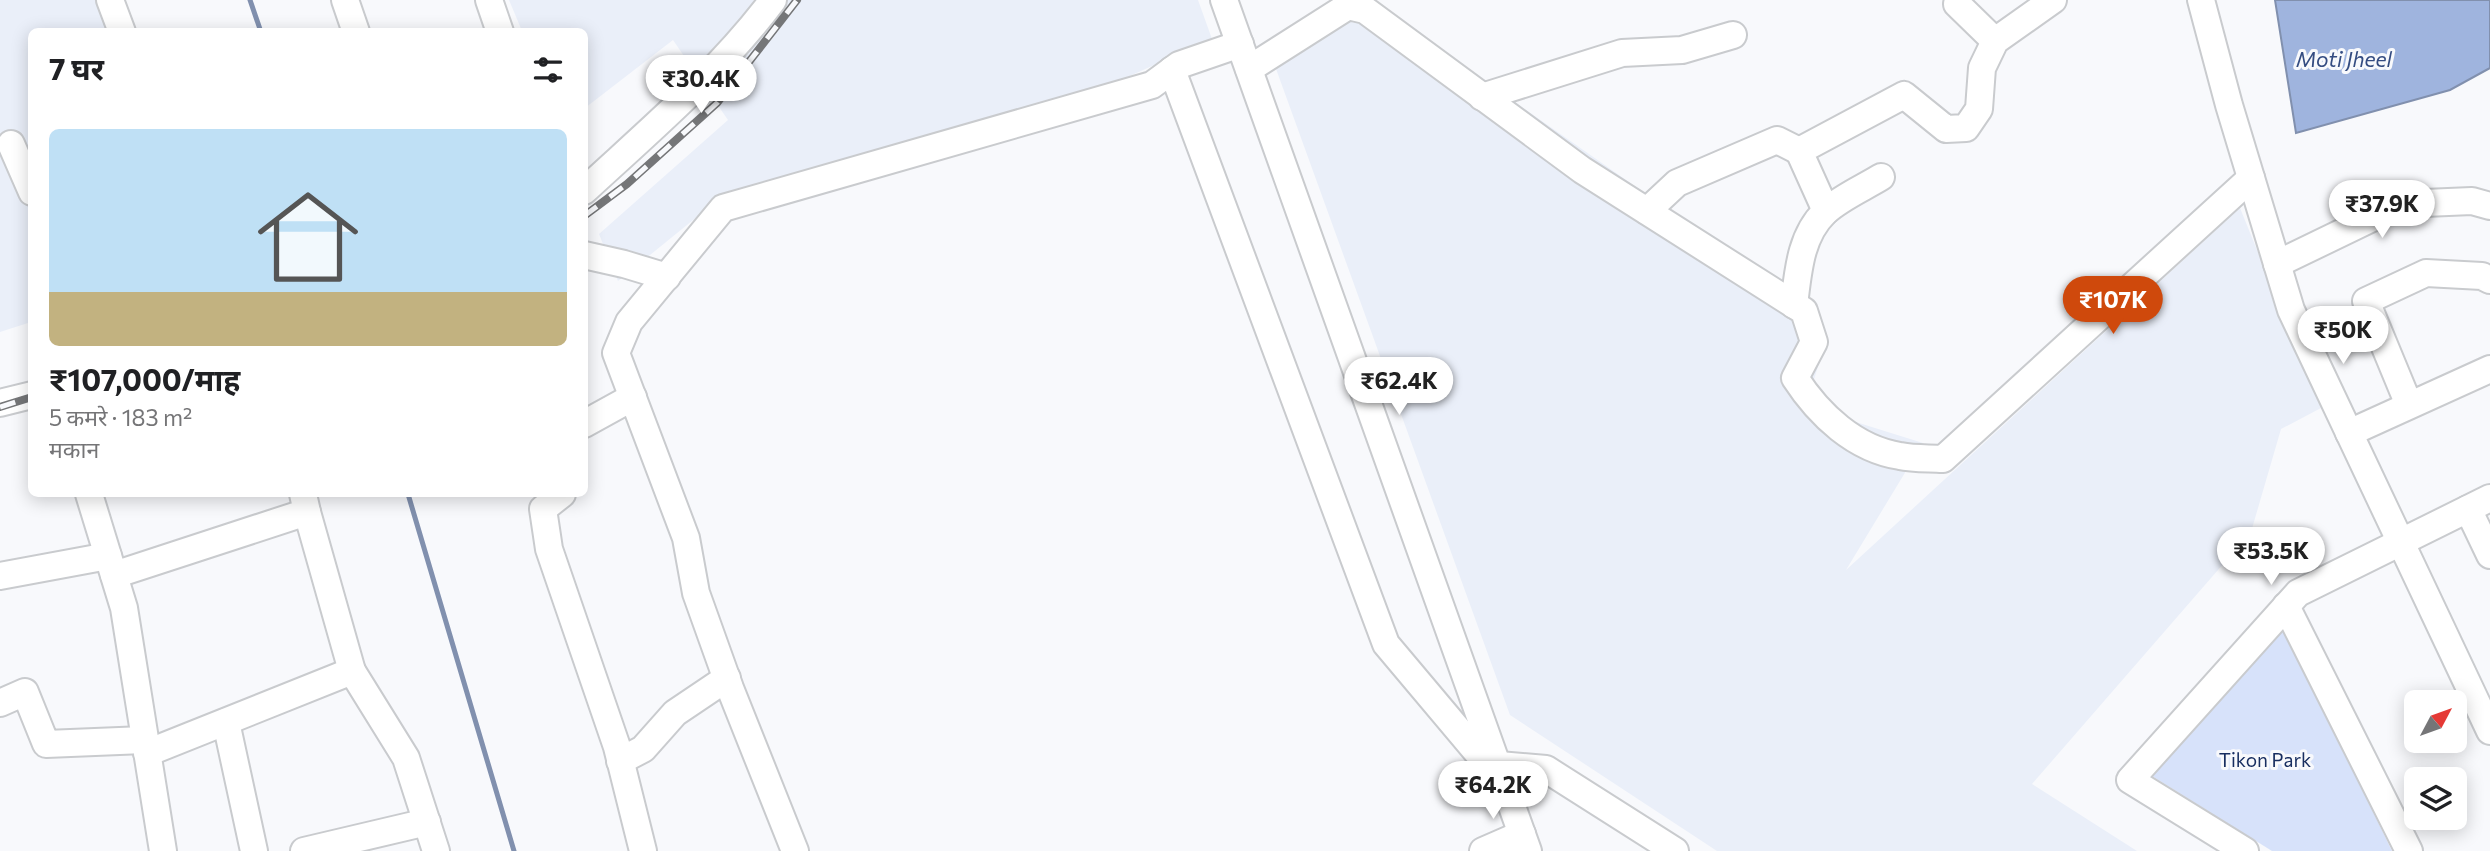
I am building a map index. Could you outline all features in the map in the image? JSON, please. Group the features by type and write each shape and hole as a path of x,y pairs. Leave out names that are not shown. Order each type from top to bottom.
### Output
{"street":[{"path":"110,0 120,28"},
{"path":"345,0 355,28"},
{"path":"489,0 499,28"},
{"path":"588,187 708,77 773,0"},
{"path":"1224,0 1525,843 1483,851"},
{"path":"1799,151 1904,95 1946,129 1966,128 1979,109 1982,68 1996,41 2053,0"},
{"path":"2201,0 2229,105 2291,310 2490,731"},
{"path":"1958,1 1996,41"},
{"path":"1249,69 1353,3 1365,10 1582,170 1804,311 1814,342 1795,378 1810,402 1855,441 1898,456 1943,459 2251,178"},
{"path":"1482,97 1622,53 1682,50 1733,35"},
{"path":"795,851 696,593 686,538 616,353 629,322 723,208 1152,85 1179,65 1240,44"},
{"path":"1172,70 1386,644 1487,764 1546,769 1675,851"},
{"path":"1647,211 1677,183 1777,140 1799,151 1826,211"},
{"path":"14,143 28,181"},
{"path":"1794,304 1800,264 1809,232 1826,211 1881,177"},
{"path":"2277,264 2401,204 2472,201 2490,206"},
{"path":"591,257 667,277"},
{"path":"2409,405 2366,301 2426,273 2482,276 2490,279"},
{"path":"2349,433 2490,369"},
{"path":"0,403 28,396"},
{"path":"588,422 633,397"},
{"path":"90,497 124,608 163,851"},
{"path":"558,497 542,509 549,549 620,761 643,851"},
{"path":"0,576 111,565 305,503 352,671 406,758 436,851"},
{"path":"2245,851 2130,780 2298,593 2479,504 2490,555"},
{"path":"2286,606 2409,851"},
{"path":"0,703 25,692 46,744 145,746 226,722 352,671"},
{"path":"620,761 643,749 675,713 727,678"},
{"path":"226,722 254,851"},
{"path":"303,851 427,821"}],"shaded area":[{"path":"0,0 95,0 107,28 28,28 28,323 0,332"},
{"path":"509,0 1198,0 1212,39 1083,97 719,199 618,281 599,234 728,120 673,40 588,106 588,28 521,28"},
{"path":"1369,0 1816,313 1820,360 1811,389 1843,418 1923,443 1846,570 2240,208 2321,408 2281,429 2251,532 2032,784 2137,851 1717,851 1510,715 1267,44"}],"green space":[{"name":"Tikon Park","path":"2284,628 2392,851 2272,851 2152,776"}],"water":[{"name":"Moti Jheel","path":"2275,0 2490,0 2490,68 2450,90 2296,133"}],"waterway":[{"path":"250,0 260,28"},
{"path":"409,497 514,851"}],"railway":[{"path":"588,213 627,184 717,103 797,0"},
{"path":"0,407 28,398"}]}
